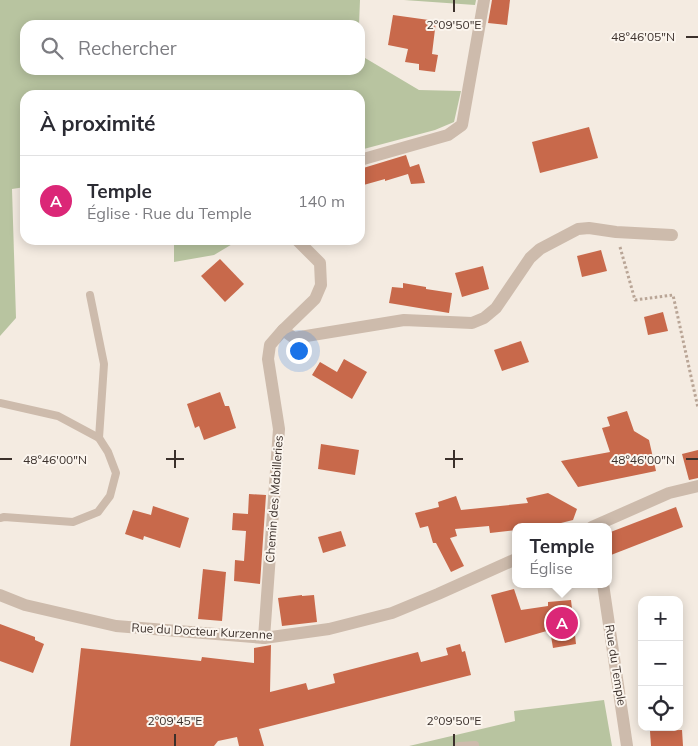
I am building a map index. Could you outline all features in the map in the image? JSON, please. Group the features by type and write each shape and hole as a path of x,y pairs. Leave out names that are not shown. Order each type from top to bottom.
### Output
{"street":[{"path":"365,159 448,135 462,125 484,0"},
{"path":"283,330 294,338 404,320 472,322 484,318 496,308 530,258 540,249 578,228 672,235"},
{"name":"Chemin des Mabilleries","path":"264,638 279,429 268,359 270,345 314,299 321,285 320,263 302,245"},
{"path":"600,523 669,493 698,486"},
{"name":"Rue du Docteur Kurzenne","path":"0,595 25,605 116,626 264,638 329,629 392,614 512,561"},
{"name":"Rue du Temple","path":"604,588 627,746"}],"lane":[{"path":"90,294 104,364 99,438"},
{"path":"0,403 58,416 99,438 108,452 116,473 110,496 98,512 72,522 0,518"},
{"path":"459,746 476,746"}],"path":[{"path":"616,232 635,300 672,296 698,408"}],"green space":[{"path":"0,0 360,0 359,20 20,20 20,75 365,75 365,58 419,90 461,91 454,122 435,130 365,149 365,90 20,90 20,188 12,189 16,318 0,336"},
{"path":"404,0 476,0 475,5"},
{"path":"174,245 231,245 214,255 174,262"},
{"path":"604,700 612,746 409,746 515,721 514,711"}],"building":[{"path":"492,0 510,0 507,25 488,23"},
{"path":"393,15 436,21 432,54 438,55 435,72 419,70 419,64 405,62 408,49 388,45"},
{"path":"589,127 598,158 540,173 532,142"},
{"path":"406,155 410,167 419,164 425,183 411,184 408,174 365,185 365,167"},
{"path":"601,250 607,271 582,277 577,256"},
{"path":"220,259 244,284 225,302 201,276"},
{"path":"483,266 489,289 462,297 455,273"},
{"path":"403,283 452,293 449,313 389,303 392,287 403,288"},
{"path":"663,312 668,331 648,335 644,317"},
{"path":"521,341 529,362 502,371 494,350"},
{"path":"344,359 367,372 352,399 312,375 320,362 337,372"},
{"path":"220,392 225,406 229,406 236,428 204,440 199,426 195,428 187,404"},
{"path":"627,411 634,431 649,440 656,471 578,487 561,461 610,452 602,428 610,426 607,417"},
{"path":"321,444 359,450 355,475 318,469"},
{"path":"698,450 698,478 689,480 682,454"},
{"path":"548,493 577,509 573,520 561,523 512,523 512,530 490,533 489,526 455,529 457,536 450,538 464,566 451,572 436,543 433,543 428,526 420,528 415,513 439,507 438,502 456,496 461,510 528,503 526,498"},
{"path":"249,494 266,495 260,584 234,581 235,560 244,561 246,531 232,530 233,513 248,514"},
{"path":"153,506 189,518 180,548 144,536 143,540 125,534 133,510 151,515"},
{"path":"676,507 683,527 612,555 612,531"},
{"path":"341,531 346,546 323,553 318,537"},
{"path":"203,569 226,572 222,621 198,619"},
{"path":"514,589 521,610 548,606 548,602 571,600 576,644 553,648 550,630 505,643 491,595"},
{"path":"314,595 317,622 282,626 278,598"},
{"path":"0,624 35,637 35,640 44,644 33,673 0,661"},
{"path":"460,644 462,652 465,651 471,675 259,729 264,746 239,746 237,737 218,741 214,746 70,746 81,648 201,661 202,657 254,663 254,648 271,645 270,692 306,683 308,690 335,683 333,674 418,652 421,662 448,655 446,648"},
{"path":"650,731 682,731 683,746 651,746"}],"place":[{"name":"Temple","path":"562,623"}]}
